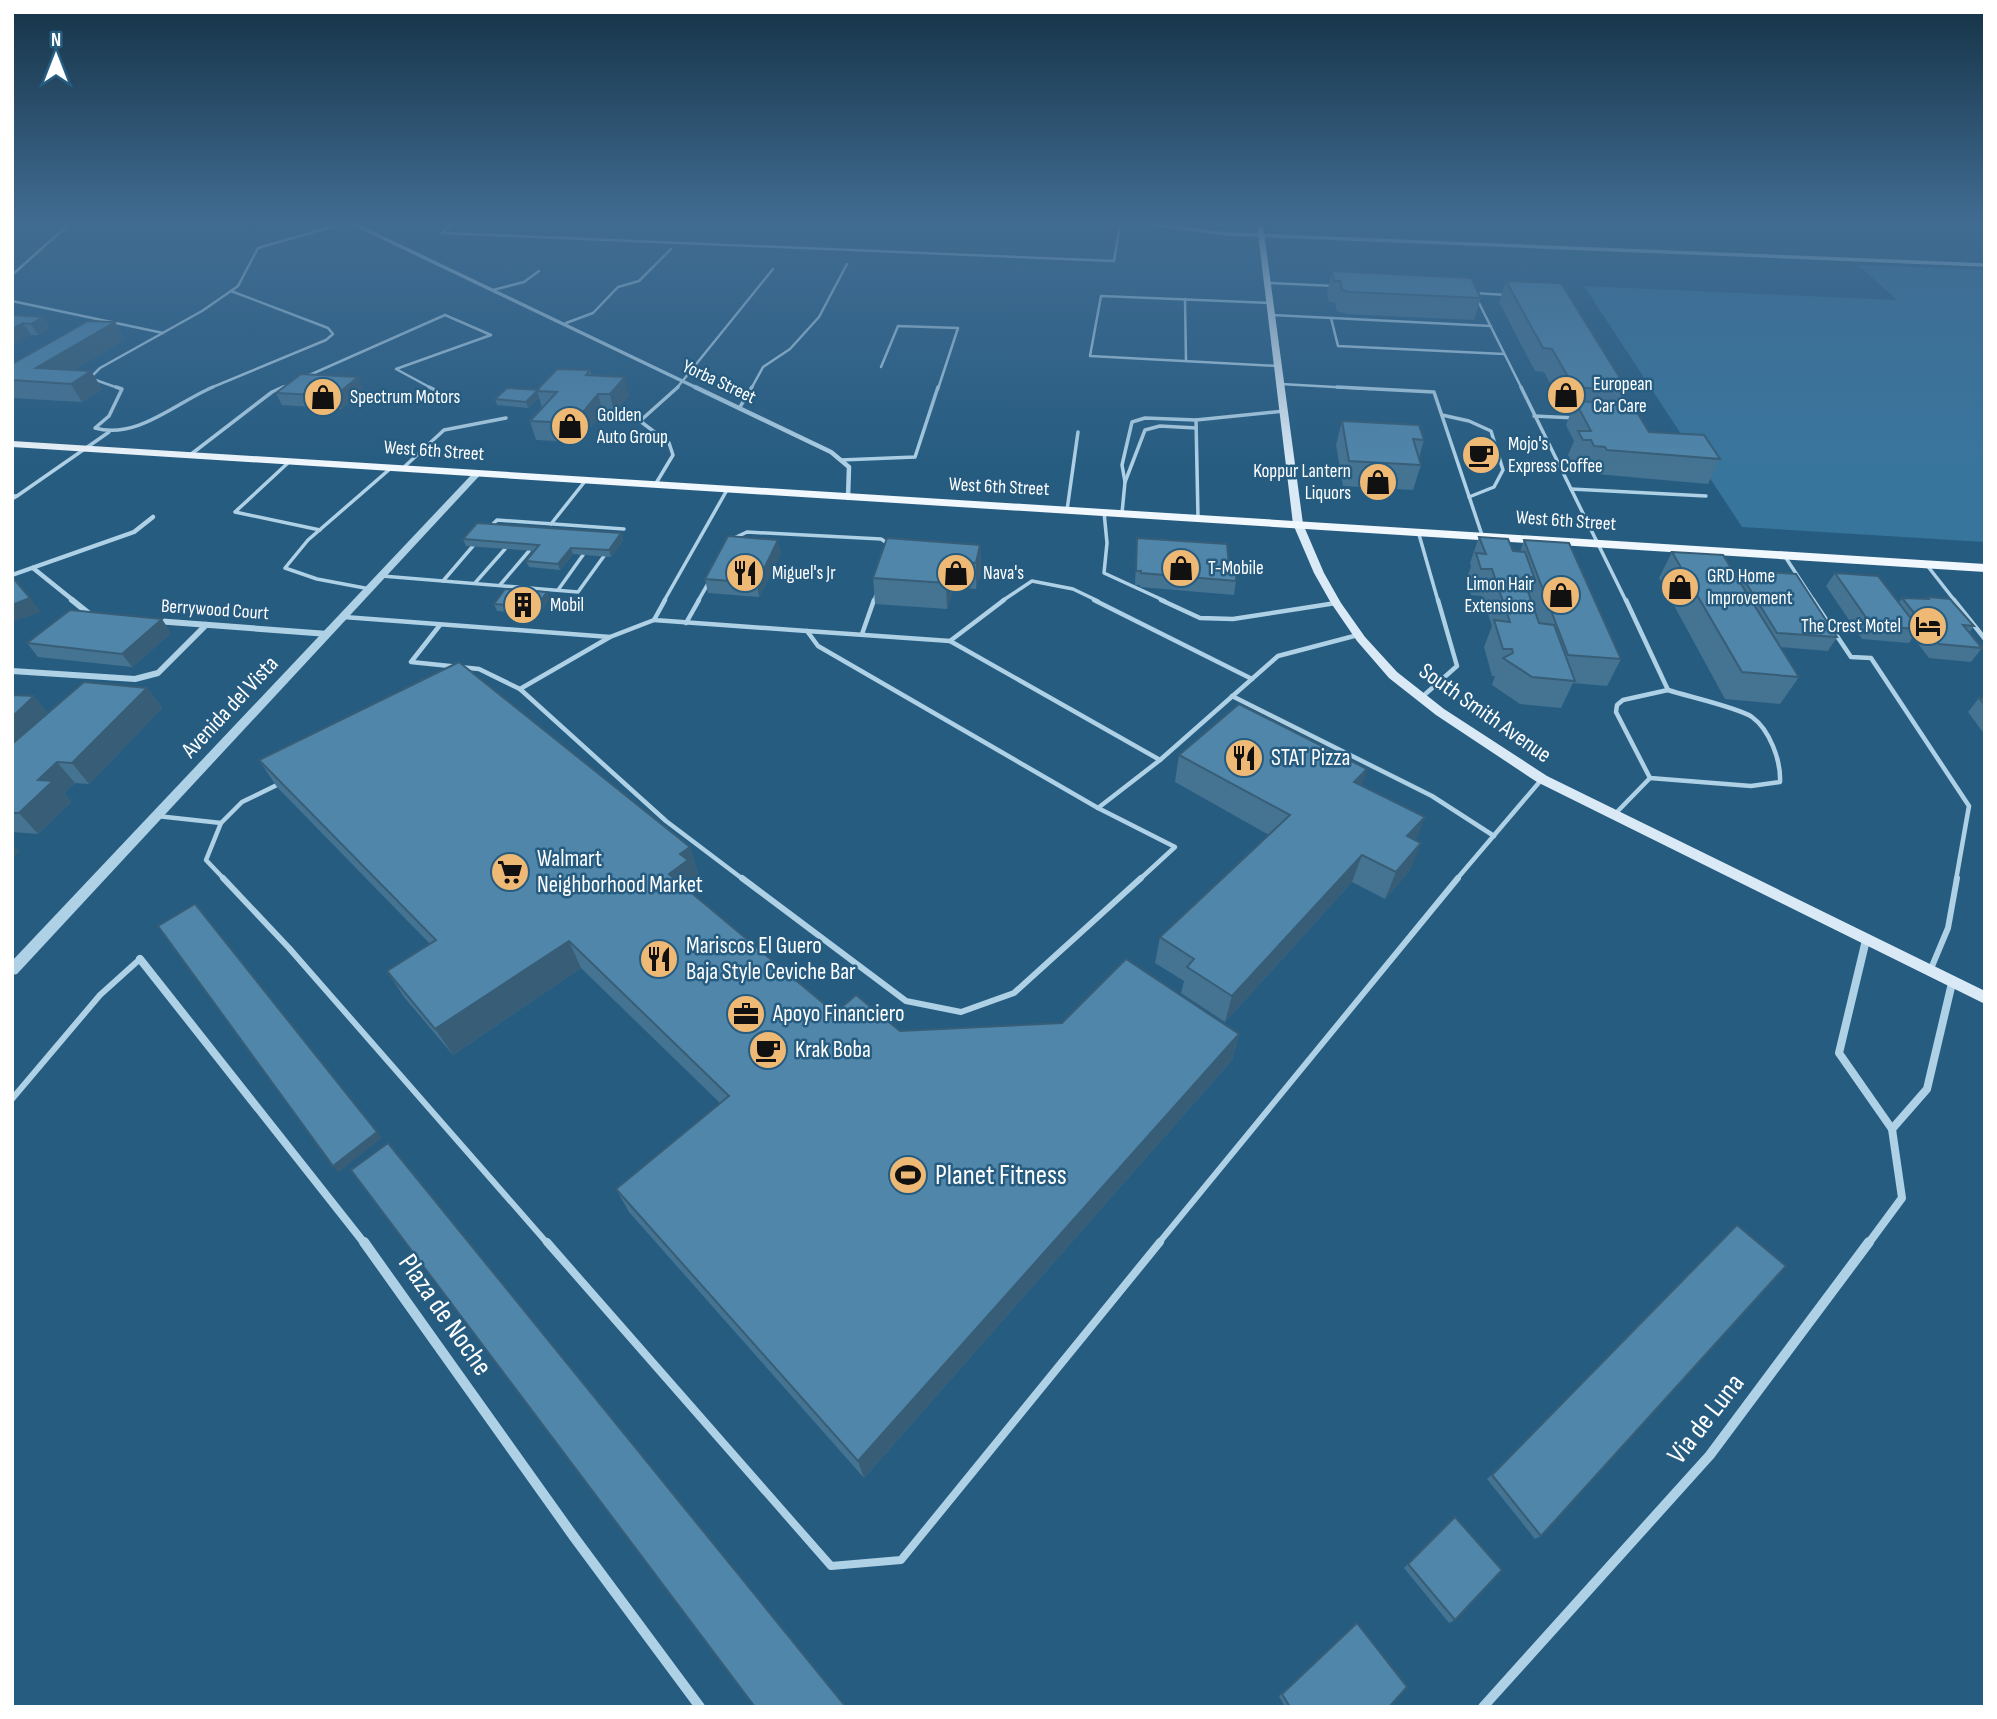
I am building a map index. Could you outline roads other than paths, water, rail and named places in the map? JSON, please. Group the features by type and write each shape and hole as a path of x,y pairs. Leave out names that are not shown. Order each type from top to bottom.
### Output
{"main road":[{"name":"South Smith Avenue","path":"1271,305 1298,524 1319,573 1336,603 1358,635 1393,675 1542,779 1985,998"},
{"name":"West 6th Street","path":"12,444 1985,568"}],"street":[{"name":"Yorba Street","path":"527,305 740,407 831,452 841,460"},
{"path":"841,460 849,467 849,498"},
{"name":"Avenida del Vista","path":"12,970 478,473"},
{"path":"12,575 134,532 153,517"},
{"path":"33,568 91,616 104,617"},
{"name":"Berrywood Court","path":"142,620 328,634"},
{"path":"12,671 135,679 158,673 206,625"},
{"name":"Via de Luna","path":"1483,1707 1710,1455 1902,1198 1892,1129 1839,1053 1866,940"},
{"name":"Plaza de Noche","path":"140,959 375,1256 574,1537 700,1707"},
{"path":"1892,1129 1927,1090 1952,983"}],"lane":[{"path":"32,305 163,333"},
{"path":"207,305 100,368 90,378 121,389 109,416 95,428 109,432 131,430 193,395 326,340 333,334 328,328 268,305"},
{"path":"566,323 593,313 600,305"},
{"path":"655,485 673,455 669,443 640,421 685,381 745,305"},
{"path":"740,407 763,367 790,349 819,317 825,305"},
{"path":"1099,305 1090,356 1279,366"},
{"path":"1185,305 1186,361"},
{"path":"1481,305 1599,543 1668,690"},
{"path":"190,455 272,392 445,314 491,335 396,369 437,391"},
{"path":"1272,314 1491,326"},
{"path":"1331,318 1338,346 1504,354"},
{"path":"841,460 915,457 958,328 898,326 881,366"},
{"path":"1281,384 1434,392 1482,535"},
{"path":"1122,513 1125,482 1122,465 1132,422 1145,418 1196,420 1285,411"},
{"path":"1442,415 1469,421 1491,431 1503,470 1494,487 1469,497"},
{"path":"1534,416 1585,418"},
{"path":"370,589 317,579 285,568 320,530 444,430 506,418"},
{"path":"1196,420 1198,517"},
{"path":"1125,482 1132,470 1131,459 1145,430 1160,426 1196,428"},
{"path":"14,497 109,432"},
{"path":"1067,510 1078,432"},
{"path":"290,461 235,512 320,530"},
{"path":"547,529 586,480"},
{"path":"1571,489 1706,496"},
{"path":"654,620 727,490"},
{"path":"1104,512 1107,543 1104,573 1200,618 1233,620 1336,603"},
{"path":"488,530 497,520 624,529 616,540"},
{"path":"519,533 528,522"},
{"path":"596,538 603,527"},
{"path":"1418,531 1457,666 1422,697"},
{"path":"726,550 732,539 747,532 767,532 881,539 890,545 890,556"},
{"path":"443,581 473,547"},
{"path":"475,583 505,549"},
{"path":"500,585 529,551"},
{"path":"558,590 583,555"},
{"path":"1784,555 1851,657 1871,658 1969,806 1948,928 1930,972"},
{"path":"382,576 578,592 604,556"},
{"path":"1926,564 1985,639"},
{"path":"686,623 714,573"},
{"path":"950,641 1032,581 1073,589 1252,679"},
{"path":"862,634 876,595"},
{"path":"344,617 610,637"},
{"path":"520,689 610,637 654,620 950,641 1160,760"},
{"path":"440,625 411,662 479,669 520,689 666,821 906,1001 961,1012 1014,993 1175,847 1098,808 844,662 818,646 807,631"},
{"path":"1098,808 1160,760 1278,656 1358,635"},
{"path":"481,682 493,676"},
{"path":"1668,690 1751,716 1758,722 1782,772 1780,782 1770,786 1650,778 1616,712 1617,705 1623,700 1668,690"},
{"path":"1232,696 1432,796 1494,836"},
{"path":"290,778 242,802 221,823 205,860 289,948 831,1566 901,1560 1416,927 1542,779"},
{"path":"1614,815 1650,778"},
{"path":"157,816 221,823"},
{"path":"12,1099 100,995 140,959"}],"place":[{"name":"European Car Care","path":"1566,395"},
{"name":"Spectrum Motors","path":"323,397"},
{"name":"Golden Auto Group","path":"570,426"},
{"name":"Mojo's Express Coffee","path":"1481,455"},
{"name":"Koppur Lantern Liquors","path":"1378,482"},
{"name":"T-Mobile","path":"1181,568"},
{"name":"Miguel's Jr","path":"745,573"},
{"name":"Nava's","path":"956,573"},
{"name":"GRD Home Improvement","path":"1680,587"},
{"name":"Limon Hair Extensions","path":"1561,595"},
{"name":"Mobil","path":"523,605"},
{"name":"The Crest Motel","path":"1928,626"},
{"name":"STAT Pizza","path":"1244,758"},
{"name":"Walmart Neighborhood Market","path":"510,872"},
{"name":"Mariscos El Guero Baja Style Ceviche Bar","path":"659,959"},
{"name":"Apoyo Financiero","path":"746,1014"},
{"name":"Krak Boba","path":"768,1050"},
{"name":"Planet Fitness","path":"908,1175"}]}
